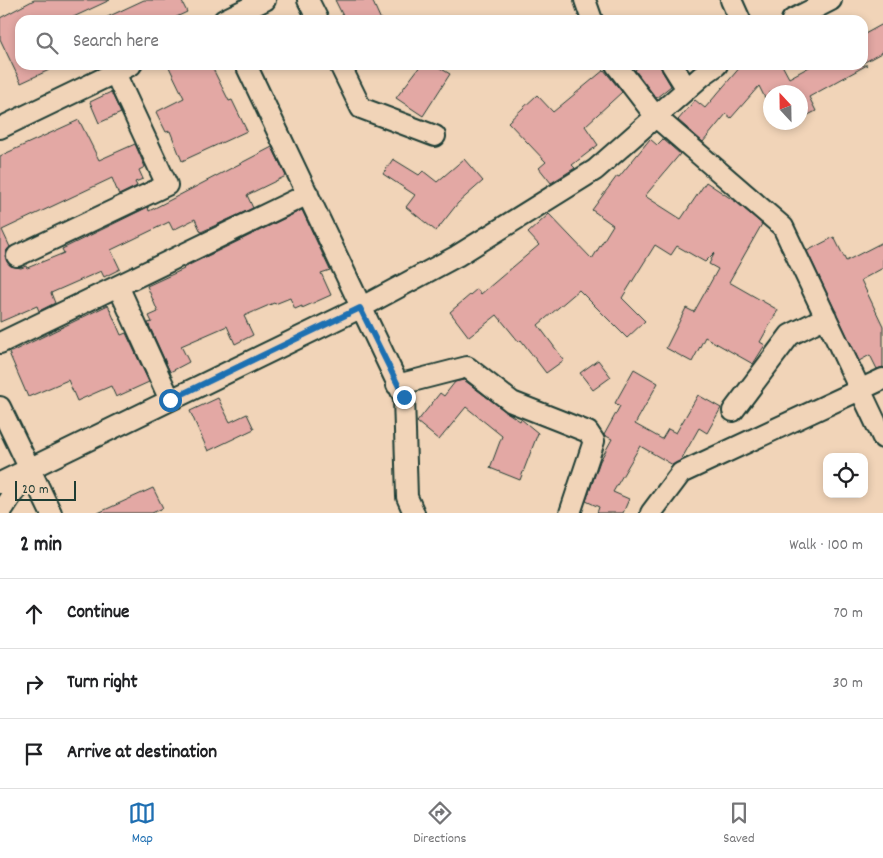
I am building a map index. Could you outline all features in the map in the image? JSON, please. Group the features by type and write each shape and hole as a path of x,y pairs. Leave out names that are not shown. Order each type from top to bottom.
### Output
{"street":[{"path":"234,15 265,0"},
{"path":"308,0 316,15"},
{"path":"585,0 590,15"},
{"path":"730,0 738,15"},
{"path":"802,15 831,0"},
{"path":"0,128 121,70"},
{"path":"17,256 167,185 123,70"},
{"path":"248,70 404,397 406,497 414,513"},
{"path":"342,70 360,108 435,136"},
{"path":"620,70 656,117 783,227 883,438"},
{"path":"675,70 687,89"},
{"path":"0,483 360,308 457,256 595,170 711,70"},
{"path":"0,343 308,194"},
{"path":"118,286 170,400"},
{"path":"733,411 790,335 826,317"},
{"path":"397,385 467,367 512,402 588,432 594,441 570,513"},
{"path":"651,513 681,473 883,379"},
{"path":"0,407 51,513"},
{"path":"0,512 29,469"}],"building":[{"path":"34,0 110,0 78,15 15,15 15,70 49,70 21,83 0,39 0,18"},
{"path":"144,0 181,0 187,12 181,15 112,15"},
{"path":"335,0 372,0 379,15 342,15"},
{"path":"883,24 883,52 868,60 868,32"},
{"path":"170,70 214,70 229,101 232,100 247,131 182,161 170,131 166,132 156,112 184,98"},
{"path":"417,70 443,70 450,74 423,116 396,98"},
{"path":"604,70 622,92 585,126 598,145 572,165 575,168 551,183 539,168 546,162 508,122 537,95 553,112"},
{"path":"635,70 662,70 671,86 656,98"},
{"path":"738,70 785,70 789,78 804,70 858,70 809,97 816,111 808,115 808,85 763,85 763,94 759,86 731,118 726,114 703,142 678,120 695,100 705,108"},
{"path":"111,92 121,113 99,123 90,102"},
{"path":"79,120 99,160 135,144 145,167 139,170 143,179 135,182 137,186 119,195 112,178 2,230 10,247 5,256 11,266 21,268 26,266 27,268 64,253 62,249 148,207 149,211 272,147 286,176 247,195 253,208 201,232 195,219 173,230 169,222 111,250 120,269 104,277 101,271 51,293 55,303 39,311 37,306 0,322 0,156"},
{"path":"650,139 657,145 663,139 680,154 645,196 681,219 706,182 736,202 762,224 729,282 778,310 760,342 765,345 753,364 705,337 692,362 666,348 686,308 694,312 718,269 709,264 715,252 705,262 677,246 671,255 655,245 622,298 645,321 627,338 579,290 538,325 564,360 546,373 521,340 519,342 497,315 469,337 450,312 477,289 481,294 539,245 528,233 549,214 592,259 613,225 592,210 617,176 619,177"},
{"path":"393,159 419,175 423,171 437,182 464,159 483,181 458,203 436,231 406,207 415,195 383,174"},
{"path":"302,210 330,270 321,273 331,295 302,308 302,306 295,309 290,298 244,316 253,335 235,344 227,326 181,346 189,362 170,372 148,323 152,322 149,316 158,312 147,286"},
{"path":"834,237 846,261 883,242 883,268 861,280 883,326 883,367 877,369 870,355 859,361 807,251"},
{"path":"108,305 121,335 126,333 149,382 116,397 111,386 77,401 68,380 28,397 9,353"},
{"path":"598,360 611,377 593,390 580,373"},
{"path":"634,369 658,383 635,424 662,439 668,429 676,433 698,395 721,408 707,433 699,428 681,460 673,465 640,446 613,492 629,499 623,513 597,513 599,507 586,501 600,461 612,439 604,435 620,406 615,403"},
{"path":"464,380 538,433 520,480 490,468 502,436 466,407 439,440 417,422 440,393 444,396 455,382"},
{"path":"218,398 230,422 247,414 254,429 208,451 190,411"},
{"path":"153,488 163,508 152,513 98,513"}],"route":[{"path":"170,400 360,308 404,397"}]}
